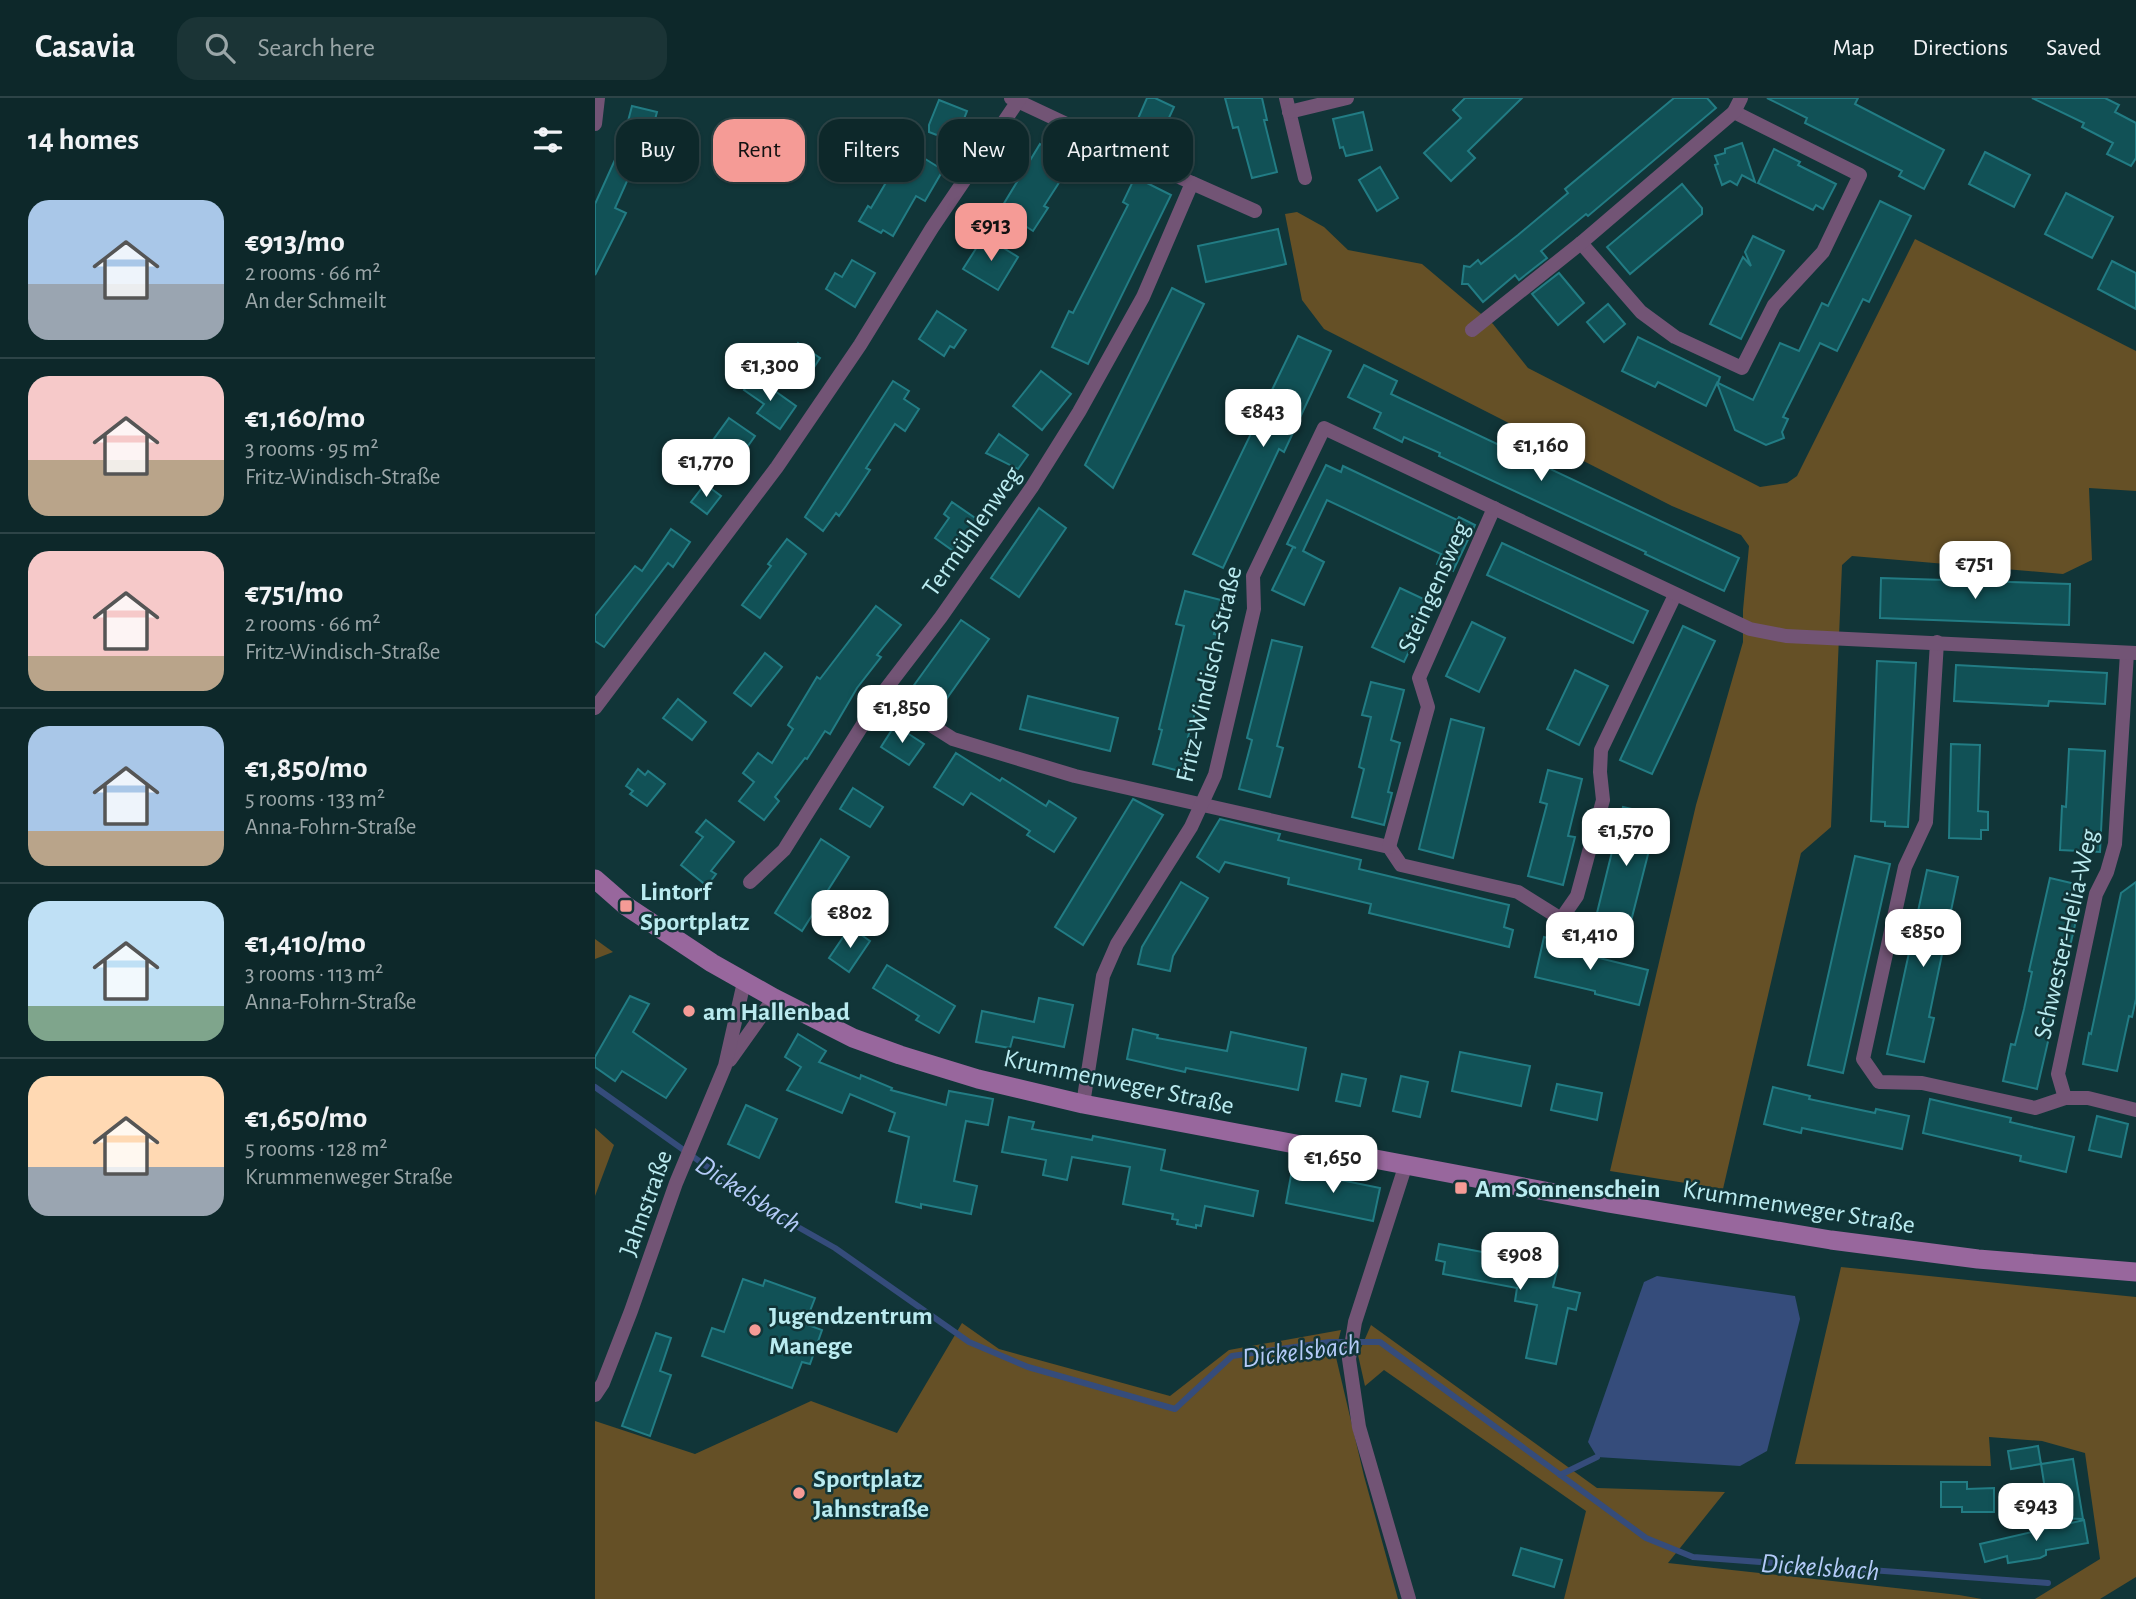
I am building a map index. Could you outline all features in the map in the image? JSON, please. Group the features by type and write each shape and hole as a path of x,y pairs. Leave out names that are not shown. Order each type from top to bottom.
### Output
{"main road":[{"name":"Krummenweger Straße","path":"595,879 627,905 744,982 774,998 853,1038 978,1079 1083,1104 1608,1203 1831,1240 1978,1259 2136,1272"}],"street":[{"path":"595,124 598,98"},
{"path":"1305,178 1288,105 1347,98"},
{"path":"1472,330 1581,243 1734,112 1741,98"},
{"path":"595,708 777,467 860,345 1016,99 1255,211"},
{"path":"1581,243 1641,313 1675,337 1742,368 1774,306 1823,251 1860,175 1734,112"},
{"name":"Termühlenweg","path":"750,882 784,850 882,694 941,617 1032,487 1079,411 1143,297 1192,183"},
{"name":"Fritz-Windisch-Straße","path":"1083,1104 1103,976 1117,944 1191,827 1215,775 1254,609 1253,576 1324,428 1675,596 1750,629 1786,636 2132,653"},
{"name":"Steingensweg","path":"1389,847 1428,707 1419,678 1494,508"},
{"path":"882,694 953,739 1075,776 1389,847 1401,865 1518,892 1561,919 1577,896 1603,800 1601,750 1675,596"},
{"path":"1937,642 1926,822 1905,867 1863,1059 1879,1082 1922,1083 2035,1108 2065,1098 2088,1098 2136,1110"},
{"name":"Schwester-Helia-Weg","path":"2065,1098 2058,1074 2096,894 2115,844 2132,653"},
{"name":"Jahnstraße","path":"595,1395 603,1383 679,1177 725,1066 744,982"},
{"name":"Jahnstraße","path":"725,1066 774,998"},
{"path":"1406,1164 1355,1322 1349,1359 1359,1427 1409,1599"}],"shaded area":[{"path":"1297,212 1324,227 1348,250 1422,264 1493,324 1528,368 1760,487 1787,483 1797,476 1915,239 2136,351 2136,491 2089,488 2092,560 2063,574 1852,556 1842,565 1831,827 1801,853 1723,1189 1610,1171 1696,805 1743,642 1749,546 1741,535 1672,506 1324,329 1302,300 1285,214"},
{"path":"595,939 613,952 595,959"},
{"path":"595,1128 614,1145 595,1196"},
{"path":"1841,1267 2136,1297 2136,1577 2100,1599 2035,1599 2100,1559 2085,1453 2042,1441 1989,1437 1991,1466 1795,1464"},
{"name":"Sportplatz Jahnstraße","path":"962,1323 999,1349 1170,1396 1229,1350 1341,1330 1335,1353 1364,1476 1398,1599 595,1599 595,1421 695,1454 811,1401 897,1433"},
{"path":"1371,1325 1597,1488 1725,1492 1668,1563 1982,1599 1564,1599 1586,1511 1384,1370 1365,1386 1358,1355"}],"water":[{"path":"1657,1276 1795,1296 1800,1319 1767,1451 1740,1466 1597,1457 1588,1442 1644,1282"}],"building":[{"path":"1147,98 1155,98 1174,107 1168,119 1138,119"},
{"path":"1225,98 1262,98 1267,120 1264,120 1277,172 1252,178 1238,127 1233,128"},
{"path":"1465,98 1522,98 1468,151 1475,158 1451,181 1424,153 1461,118 1453,110"},
{"path":"1674,98 1707,98 1716,108 1588,216 1586,214 1541,251 1547,258 1519,280 1515,275 1483,302 1468,284 1462,284 1464,266 1470,267 1478,260 1481,264 1518,235 1568,193 1565,189"},
{"path":"1767,98 1858,98 1855,104 1944,150 1924,189 1899,176 1902,171 1805,123 1807,118"},
{"path":"2032,98 2105,98 2119,105 2115,112 2136,123 2136,158 2131,166 2107,154 2113,143 2082,127 2084,123"},
{"path":"939,100 967,111 964,119 938,119 938,135 929,132"},
{"path":"632,106 657,112 655,119 629,119"},
{"path":"1363,112 1372,150 1346,156 1343,147 1340,148 1333,119"},
{"path":"1742,143 1755,182 1742,175 1737,185 1730,181 1722,185 1715,165 1718,164 1715,156"},
{"path":"1040,144 1043,146 1043,182 1059,182 1044,206 1048,208 1033,231 1000,210 1017,182 1029,182 1029,162"},
{"path":"1774,149 1800,162 1798,165 1836,184 1823,209 1816,205 1813,210 1758,183"},
{"path":"1985,152 2030,175 2014,207 1969,184"},
{"path":"616,157 616,182 627,182 615,208 626,213 595,275 595,204"},
{"path":"924,158 938,167 938,179 925,201 916,196 893,236 859,221 868,206 871,208 886,182 924,182"},
{"path":"1380,167 1398,198 1377,211 1359,180"},
{"path":"1133,182 1145,182 1171,195 1088,364 1052,347 1069,311 1073,313 1128,205 1123,202"},
{"path":"1682,184 1702,208 1702,214 1630,274 1607,247"},
{"path":"2066,193 2113,217 2092,258 2045,234"},
{"path":"1880,201 1911,216 1869,302 1863,299 1837,351 1820,343 1783,417 1788,419 1782,432 1784,438 1766,445 1735,430 1717,383 1706,406 1658,382 1655,387 1622,371 1638,337 1720,377 1718,383 1753,400 1780,343 1799,351 1822,303 1828,306"},
{"path":"1278,229 1286,264 1206,282 1198,246"},
{"path":"984,236 1018,257 998,290 963,269"},
{"path":"1753,236 1784,251 1741,339 1710,324 1743,257 1751,266 1745,252"},
{"path":"852,260 875,273 855,307 826,289 835,273 842,277"},
{"path":"2112,261 2136,273 2136,309 2098,289"},
{"path":"1559,273 1584,303 1558,325 1532,294"},
{"path":"1172,288 1204,304 1113,488 1085,465"},
{"path":"1608,304 1625,324 1604,342 1587,322"},
{"path":"937,311 966,330 954,348 950,346 944,356 919,339"},
{"path":"1298,336 1331,351 1284,452 1279,449 1223,568 1193,554"},
{"path":"798,343 820,358 807,378 784,363"},
{"path":"1364,365 1397,381 1391,394 1739,558 1724,591 1439,456 1440,453 1404,437 1402,442 1374,428 1381,413 1348,397"},
{"path":"1041,371 1071,394 1042,430 1013,406"},
{"path":"754,376 796,406 780,429 757,413 764,404 744,390"},
{"path":"893,381 909,391 904,399 919,409 905,431 895,424 866,468 870,470 846,506 839,516 836,513 823,531 805,517"},
{"path":"729,418 755,436 731,470 705,451"},
{"path":"999,434 1028,455 1018,469 986,453"},
{"path":"1326,465 1341,472 1343,466 1457,520 1459,517 1475,525 1453,571 1437,564 1441,554 1327,500 1303,551 1324,562 1304,605 1272,590 1293,547 1296,548 1287,544"},
{"path":"705,484 721,496 707,514 691,502"},
{"path":"952,502 981,522 959,555 935,538 949,518 944,514"},
{"path":"1039,508 1066,528 1019,597 991,578"},
{"path":"671,529 690,542 673,567 668,563 604,647 595,641 595,616 635,566 642,571"},
{"path":"787,539 806,554 760,618 742,605"},
{"path":"1502,543 1648,611 1633,643 1487,575"},
{"path":"1881,578 2070,584 2069,625 1880,618"},
{"path":"1400,588 1432,603 1404,662 1372,647"},
{"path":"1185,591 1221,600 1221,607 1214,634 1218,635 1188,737 1192,738 1183,772 1153,764 1184,626 1176,624"},
{"path":"876,606 901,625 877,655 881,657 857,688 830,734 825,731 807,759 805,758 775,797 779,801 764,820 739,801 754,782 743,773 758,753 772,763 793,729 788,725 817,677 820,679"},
{"path":"961,620 989,639 940,708 912,688"},
{"path":"1472,622 1505,638 1479,692 1446,676"},
{"path":"1683,626 1715,641 1652,774 1620,760"},
{"path":"1272,640 1302,647 1277,746 1283,748 1270,797 1239,789 1252,740 1247,738"},
{"path":"765,653 782,667 751,706 734,693"},
{"path":"1877,661 1916,663 1908,827 1885,826 1885,822 1871,821"},
{"path":"1956,665 2107,673 2105,704 2049,701 2048,706 1954,701"},
{"path":"1575,670 1608,686 1579,745 1547,729"},
{"path":"1371,682 1404,690 1391,740 1400,743 1388,792 1392,793 1384,825 1352,817 1364,769 1359,767 1371,717 1362,715"},
{"path":"1028,696 1118,718 1110,751 1020,729"},
{"path":"678,699 706,722 692,740 663,718"},
{"path":"1451,719 1484,728 1453,858 1419,849"},
{"path":"895,725 924,744 909,765 881,747"},
{"path":"1951,744 1980,745 1978,811 1988,812 1988,830 1981,830 1981,839 1949,838"},
{"path":"2069,749 2105,751 2100,852 2060,850 2062,806 2066,807"},
{"path":"956,753 1046,806 1049,801 1076,818 1054,852 1027,835 1030,831 971,793 963,805 934,787"},
{"path":"638,769 645,775 648,771 665,784 647,806 630,794 633,791 626,786"},
{"path":"1548,770 1582,779 1568,836 1575,837 1563,885 1528,876 1547,804 1540,802"},
{"path":"853,788 883,807 870,827 840,809"},
{"path":"1133,799 1163,815 1083,945 1055,927"},
{"path":"1623,807 1658,815 1629,929 1595,921"},
{"path":"1220,819 1280,834 1278,840 1361,860 1359,869 1509,905 1504,927 1513,930 1509,947 1369,913 1371,904 1288,884 1289,878 1225,862 1219,872 1197,857"},
{"path":"706,820 734,842 711,871 716,874 707,886 681,865 703,837 696,832"},
{"path":"821,839 849,857 802,931 775,913"},
{"path":"1855,856 1890,864 1843,1073 1808,1065"},
{"path":"1927,870 1958,877 1929,1017 1934,1018 1924,1062 1887,1054"},
{"path":"2050,878 2084,886 2037,1089 2003,1081 2011,1044 2015,1045 2024,1009 2032,972 2029,971"},
{"path":"1181,882 1208,898 1173,956 1170,971 1138,964 1142,947"},
{"path":"2136,882 2136,999 2132,1017 2129,1016 2117,1071 2083,1064 2121,893"},
{"path":"850,927 870,941 849,972 829,958"},
{"path":"1544,937 1589,948 1587,955 1648,970 1639,1005 1535,977"},
{"path":"887,965 955,1006 939,1033 916,1020 919,1016 873,988"},
{"path":"630,996 649,1004 633,1032 686,1069 666,1098 622,1071 615,1081 595,1067 595,1057"},
{"path":"1039,998 1073,1005 1064,1047 1013,1037 1010,1048 976,1042 982,1011 1034,1022"},
{"path":"1133,1029 1158,1035 1157,1038 1227,1051 1231,1032 1306,1048 1298,1090 1186,1068 1185,1072 1127,1059"},
{"path":"798,1034 826,1051 819,1062 860,1079 861,1075 892,1088 891,1090 946,1105 949,1091 993,1099 988,1125 966,1121 954,1181 977,1186 971,1214 896,1202 909,1137 889,1131 895,1113 850,1094 842,1113 787,1090 801,1067 785,1057"},
{"path":"1460,1052 1530,1066 1521,1106 1452,1091"},
{"path":"1342,1074 1366,1079 1360,1106 1336,1101"},
{"path":"1401,1076 1428,1082 1420,1117 1393,1111"},
{"path":"1557,1084 1602,1093 1597,1120 1551,1110"},
{"path":"1773,1087 1810,1096 1809,1099 1875,1113 1876,1109 1909,1116 1902,1149 1802,1128 1801,1133 1764,1124"},
{"path":"1930,1099 2011,1118 2010,1122 2074,1137 2066,1172 2020,1161 2021,1156 1923,1133"},
{"path":"746,1105 777,1119 759,1158 728,1144"},
{"path":"2097,1116 2128,1124 2121,1157 2089,1150"},
{"path":"1009,1117 1034,1122 1032,1129 1092,1140 1093,1136 1165,1150 1161,1170 1258,1191 1253,1216 1205,1206 1201,1226 1196,1225 1196,1228 1177,1224 1178,1220 1172,1219 1173,1214 1123,1204 1130,1167 1072,1157 1067,1180 1043,1175 1046,1160 1002,1152"},
{"path":"1292,1170 1380,1188 1373,1221 1286,1203"},
{"path":"1439,1244 1558,1266 1553,1287 1580,1293 1576,1310 1568,1308 1556,1364 1526,1358 1537,1305 1515,1301 1517,1288 1443,1274 1445,1262 1436,1260"},
{"name":"Jugendzentrum Manege","path":"743,1279 763,1286 765,1280 815,1298 805,1324 822,1330 810,1364 802,1362 792,1388 702,1356 712,1328 724,1332"},
{"path":"656,1333 671,1338 660,1371 671,1375 650,1436 622,1426"},
{"path":"2038,1446 2041,1464 2011,1469 2008,1451"},
{"path":"2073,1459 2083,1519 2054,1518 2049,1488 2045,1489 2041,1464"},
{"path":"1941,1482 1967,1482 1967,1489 1994,1488 1994,1512 1962,1512 1962,1507 1941,1507"},
{"path":"2084,1520 2088,1543 2046,1550 2046,1555 2040,1558 2008,1563 2007,1556 1985,1562 1980,1544"},
{"path":"1521,1548 1562,1560 1554,1587 1513,1575"}],"waterway":[{"name":"Dickelsbach","path":"595,1087 768,1210 835,1248 969,1342 1028,1367 1175,1409 1232,1356 1329,1342 1380,1342 1646,1538 1693,1557 2048,1583"},
{"path":"1560,1475 1597,1457"}],"place":[{"name":"Lintorf Sportplatz","path":"626,906"},
{"name":"am Hallenbad","path":"689,1011"},
{"name":"Am Sonnenschein","path":"1461,1188"},
{"name":"Jugendzentrum Manege","path":"755,1330"},
{"name":"Sportplatz Jahnstraße","path":"799,1493"}]}
